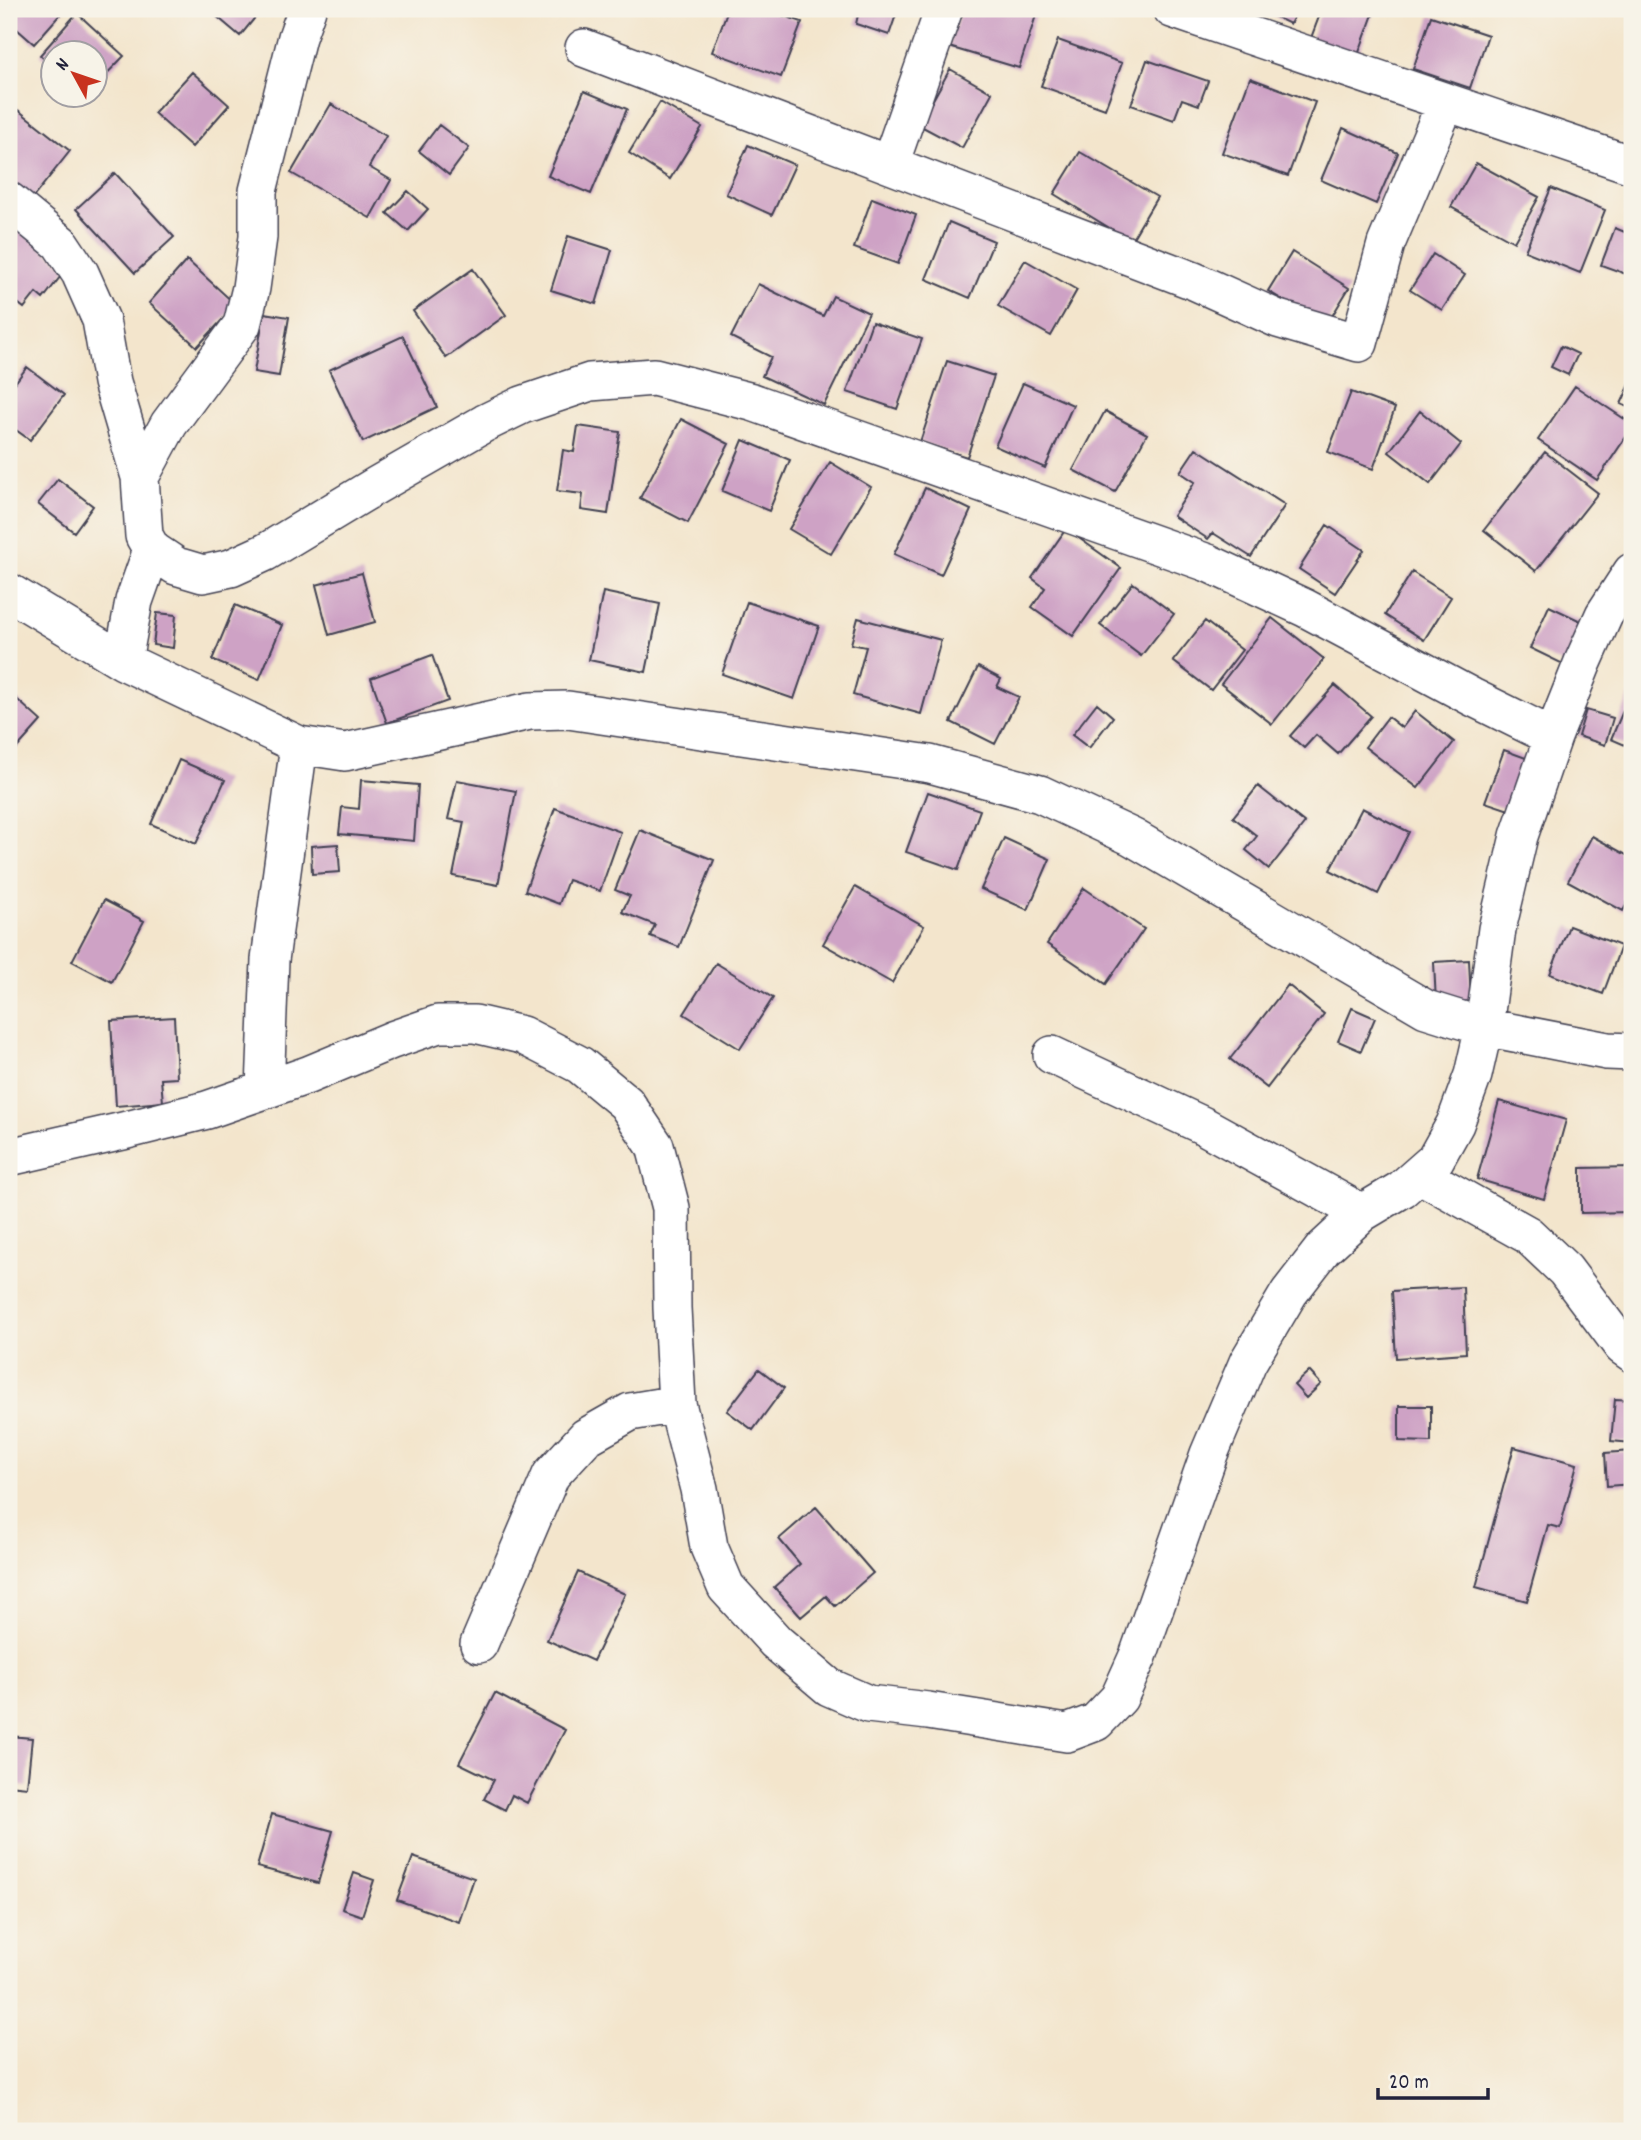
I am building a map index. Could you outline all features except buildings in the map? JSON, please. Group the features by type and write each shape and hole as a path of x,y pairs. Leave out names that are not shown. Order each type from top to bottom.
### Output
{"street":[{"path":"140,477 169,424 242,326 251,288 258,237 258,191 297,37 307,9"},
{"path":"890,164 944,9"},
{"path":"1172,9 1632,165"},
{"path":"584,48 1194,281 1278,318 1359,344 1386,244 1446,102"},
{"path":"9,201 60,243 80,273 101,320 112,382 140,477 144,536 152,550 176,566 203,574 230,568 266,552 377,485 485,423 522,405 590,382 654,377 752,402 1208,564 1305,608 1553,737"},
{"path":"123,662 134,601 152,550"},
{"path":"9,1157 183,1116 265,1090 438,1024 475,1024 522,1035 580,1065 626,1103 655,1146 671,1208 677,1404 699,1489 709,1547 726,1587 776,1642 818,1678 829,1687 868,1704 1067,1733 1096,1722 1119,1698 1138,1656 1209,1454 1248,1362 1289,1293 1323,1249 1362,1213 1402,1189 1435,1160 1455,1124 1474,1075 1497,929 1518,836 1583,662 1604,615 1632,572"},
{"path":"9,592 123,662 299,746 345,752 530,711 568,710 930,764 1040,794 1132,837 1426,1009 1483,1027 1607,1051 1632,1052"},
{"path":"265,1090 270,960 299,746"},
{"path":"1052,1055 1204,1126 1362,1213"},
{"path":"1419,1174 1528,1235 1566,1270 1622,1346 1632,1353"},
{"path":"479,1644 551,1475 586,1437 619,1418 630,1412 677,1404"}]}
